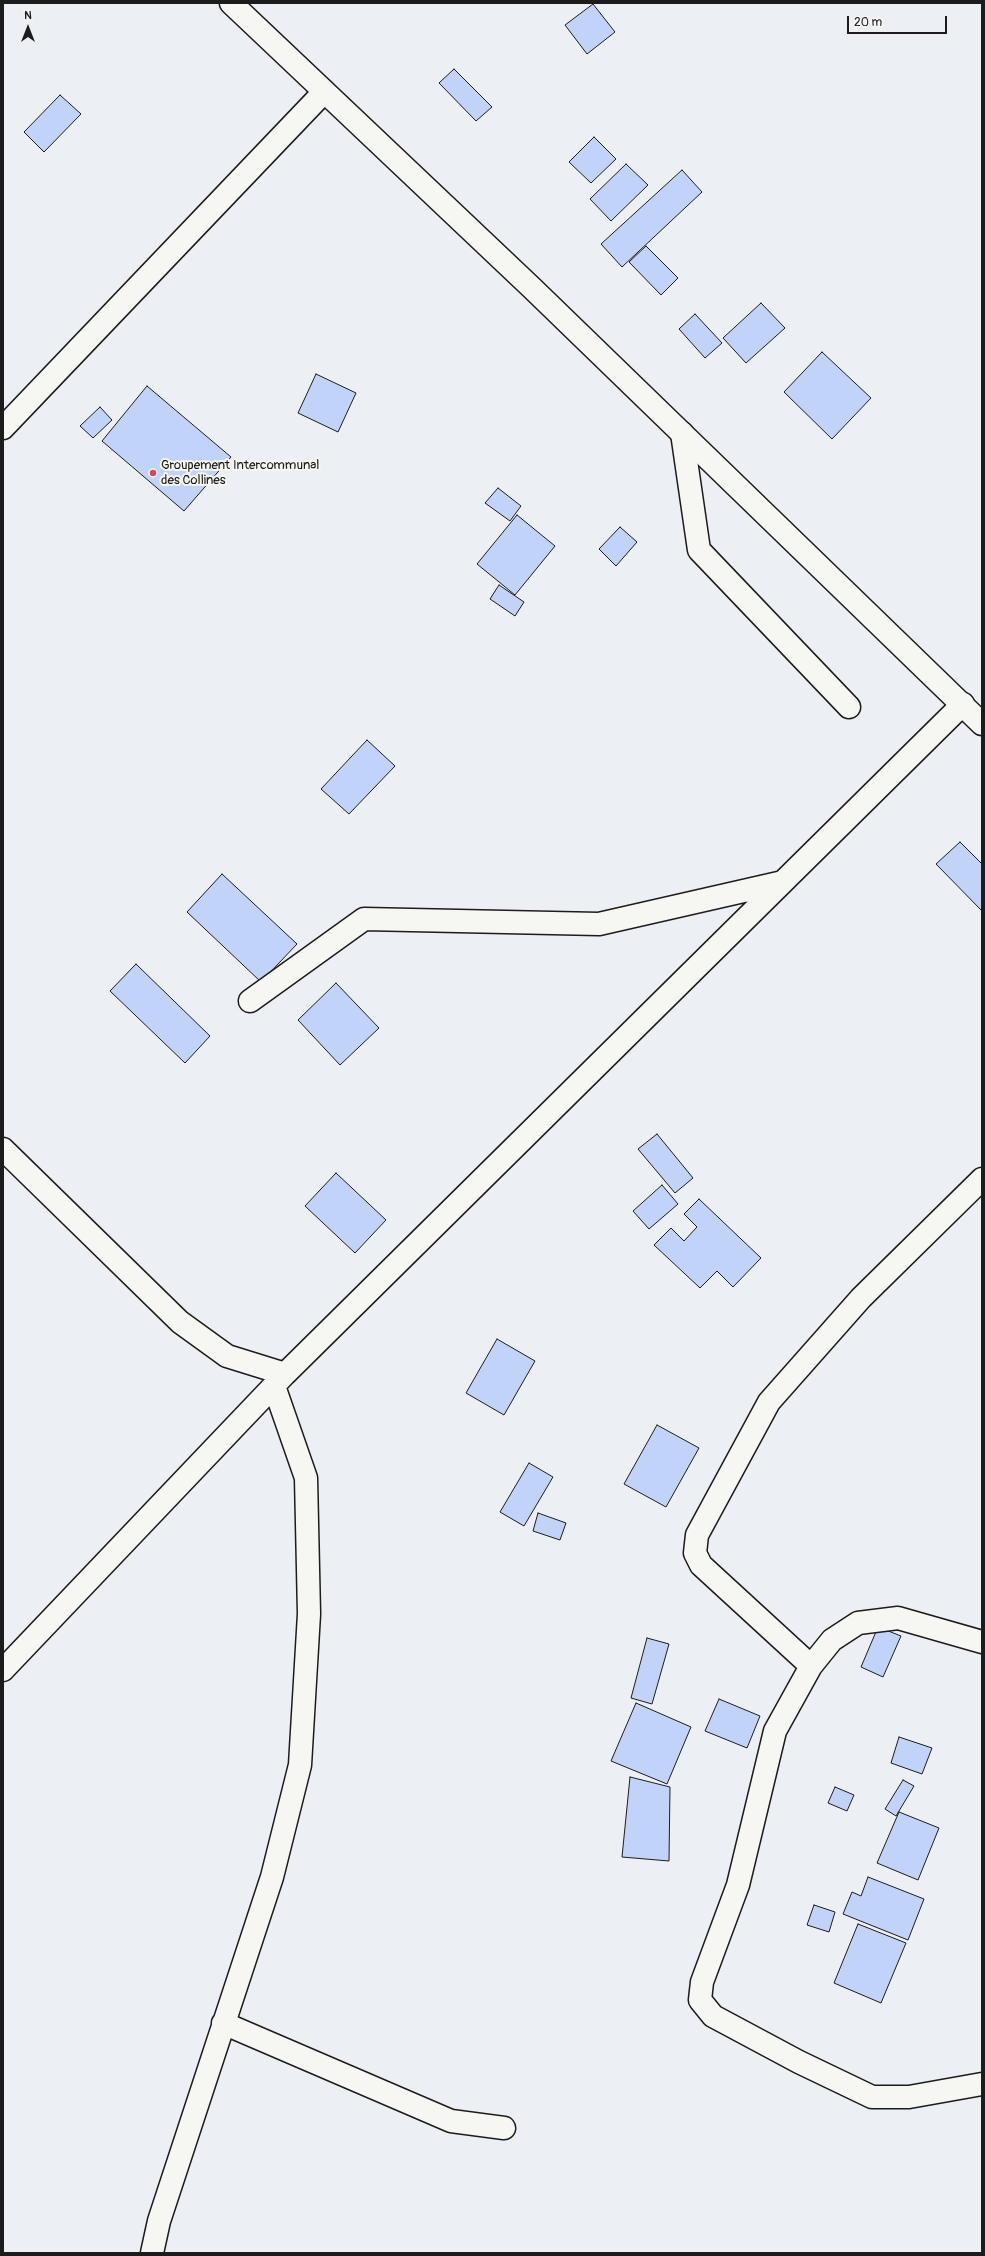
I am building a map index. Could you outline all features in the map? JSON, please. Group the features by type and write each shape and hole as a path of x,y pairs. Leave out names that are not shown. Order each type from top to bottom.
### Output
{"main road":[{"path":"231,3 682,433 982,724"},
{"path":"3,428 324,92"},
{"path":"682,433 699,550 849,707"},
{"path":"3,1670 279,1380 963,704"},
{"path":"250,1001 364,919 599,924 783,882"},
{"path":"3,1149 180,1322 227,1356 279,1380 306,1478 309,1614 300,1764 272,1877 159,2221 152,2253"},
{"path":"811,1666 701,1564 695,1553 697,1535 769,1402 861,1298 982,1180"},
{"path":"982,1642 898,1618 858,1623 832,1640 811,1666 775,1731 738,1885 702,1982 700,2000 713,2016 798,2062 872,2097 909,2097 982,2084"},
{"path":"223,2023 451,2121 504,2128"}],"building":[{"path":"593,4 615,32 587,54 565,25"},
{"path":"454,69 492,107 476,121 439,83"},
{"path":"60,95 81,114 44,152 24,132"},
{"path":"594,137 616,159 591,183 569,162"},
{"path":"626,164 648,185 611,221 590,199"},
{"path":"682,170 702,192 622,267 601,244"},
{"path":"646,246 678,278 661,295 629,262"},
{"path":"761,303 785,328 746,363 723,338"},
{"path":"695,314 722,343 705,358 679,329"},
{"path":"822,352 871,398 832,439 784,392"},
{"path":"316,374 356,393 338,432 298,413"},
{"path":"147,386 231,457 184,511 102,441"},
{"path":"100,407 112,420 93,438 80,426"},
{"path":"498,488 521,506 510,521 485,503"},
{"path":"517,515 555,546 515,595 477,564"},
{"path":"620,527 637,542 616,566 599,549"},
{"path":"499,585 524,602 515,616 490,599"},
{"path":"367,740 395,766 349,814 321,789"},
{"path":"960,842 982,864 982,911 936,864"},
{"path":"222,874 297,944 261,982 187,912"},
{"path":"136,964 210,1036 185,1063 110,991"},
{"path":"336,983 379,1028 340,1065 298,1020"},
{"path":"657,1134 693,1178 675,1193 638,1149"},
{"path":"336,1173 386,1220 355,1253 305,1206"},
{"path":"662,1185 678,1204 649,1229 633,1211"},
{"path":"699,1199 761,1258 733,1287 717,1271 700,1288 654,1245 671,1228 684,1241 697,1227 684,1214"},
{"path":"497,1339 535,1361 504,1415 466,1393"},
{"path":"657,1425 699,1448 666,1507 624,1484"},
{"path":"529,1463 553,1477 524,1526 500,1512"},
{"path":"538,1513 566,1523 560,1540 533,1531"},
{"path":"878,1627 901,1636 883,1677 861,1667"},
{"path":"647,1638 669,1644 652,1704 631,1698"},
{"path":"719,1699 760,1716 747,1748 705,1731"},
{"path":"636,1703 691,1727 667,1784 611,1761"},
{"path":"899,1737 932,1748 922,1774 891,1763"},
{"path":"630,1777 670,1787 669,1861 622,1857"},
{"path":"903,1780 914,1786 896,1816 885,1809"},
{"path":"835,1787 854,1795 847,1811 828,1803"},
{"path":"899,1812 939,1828 918,1880 877,1863"},
{"path":"868,1877 924,1899 908,1940 843,1914 852,1892 861,1896"},
{"path":"814,1905 835,1912 829,1932 807,1925"},
{"path":"858,1924 906,1943 881,2003 834,1983"}],"place":[{"name":"Groupement Intercommunal des Collines","path":"153,473"}]}
